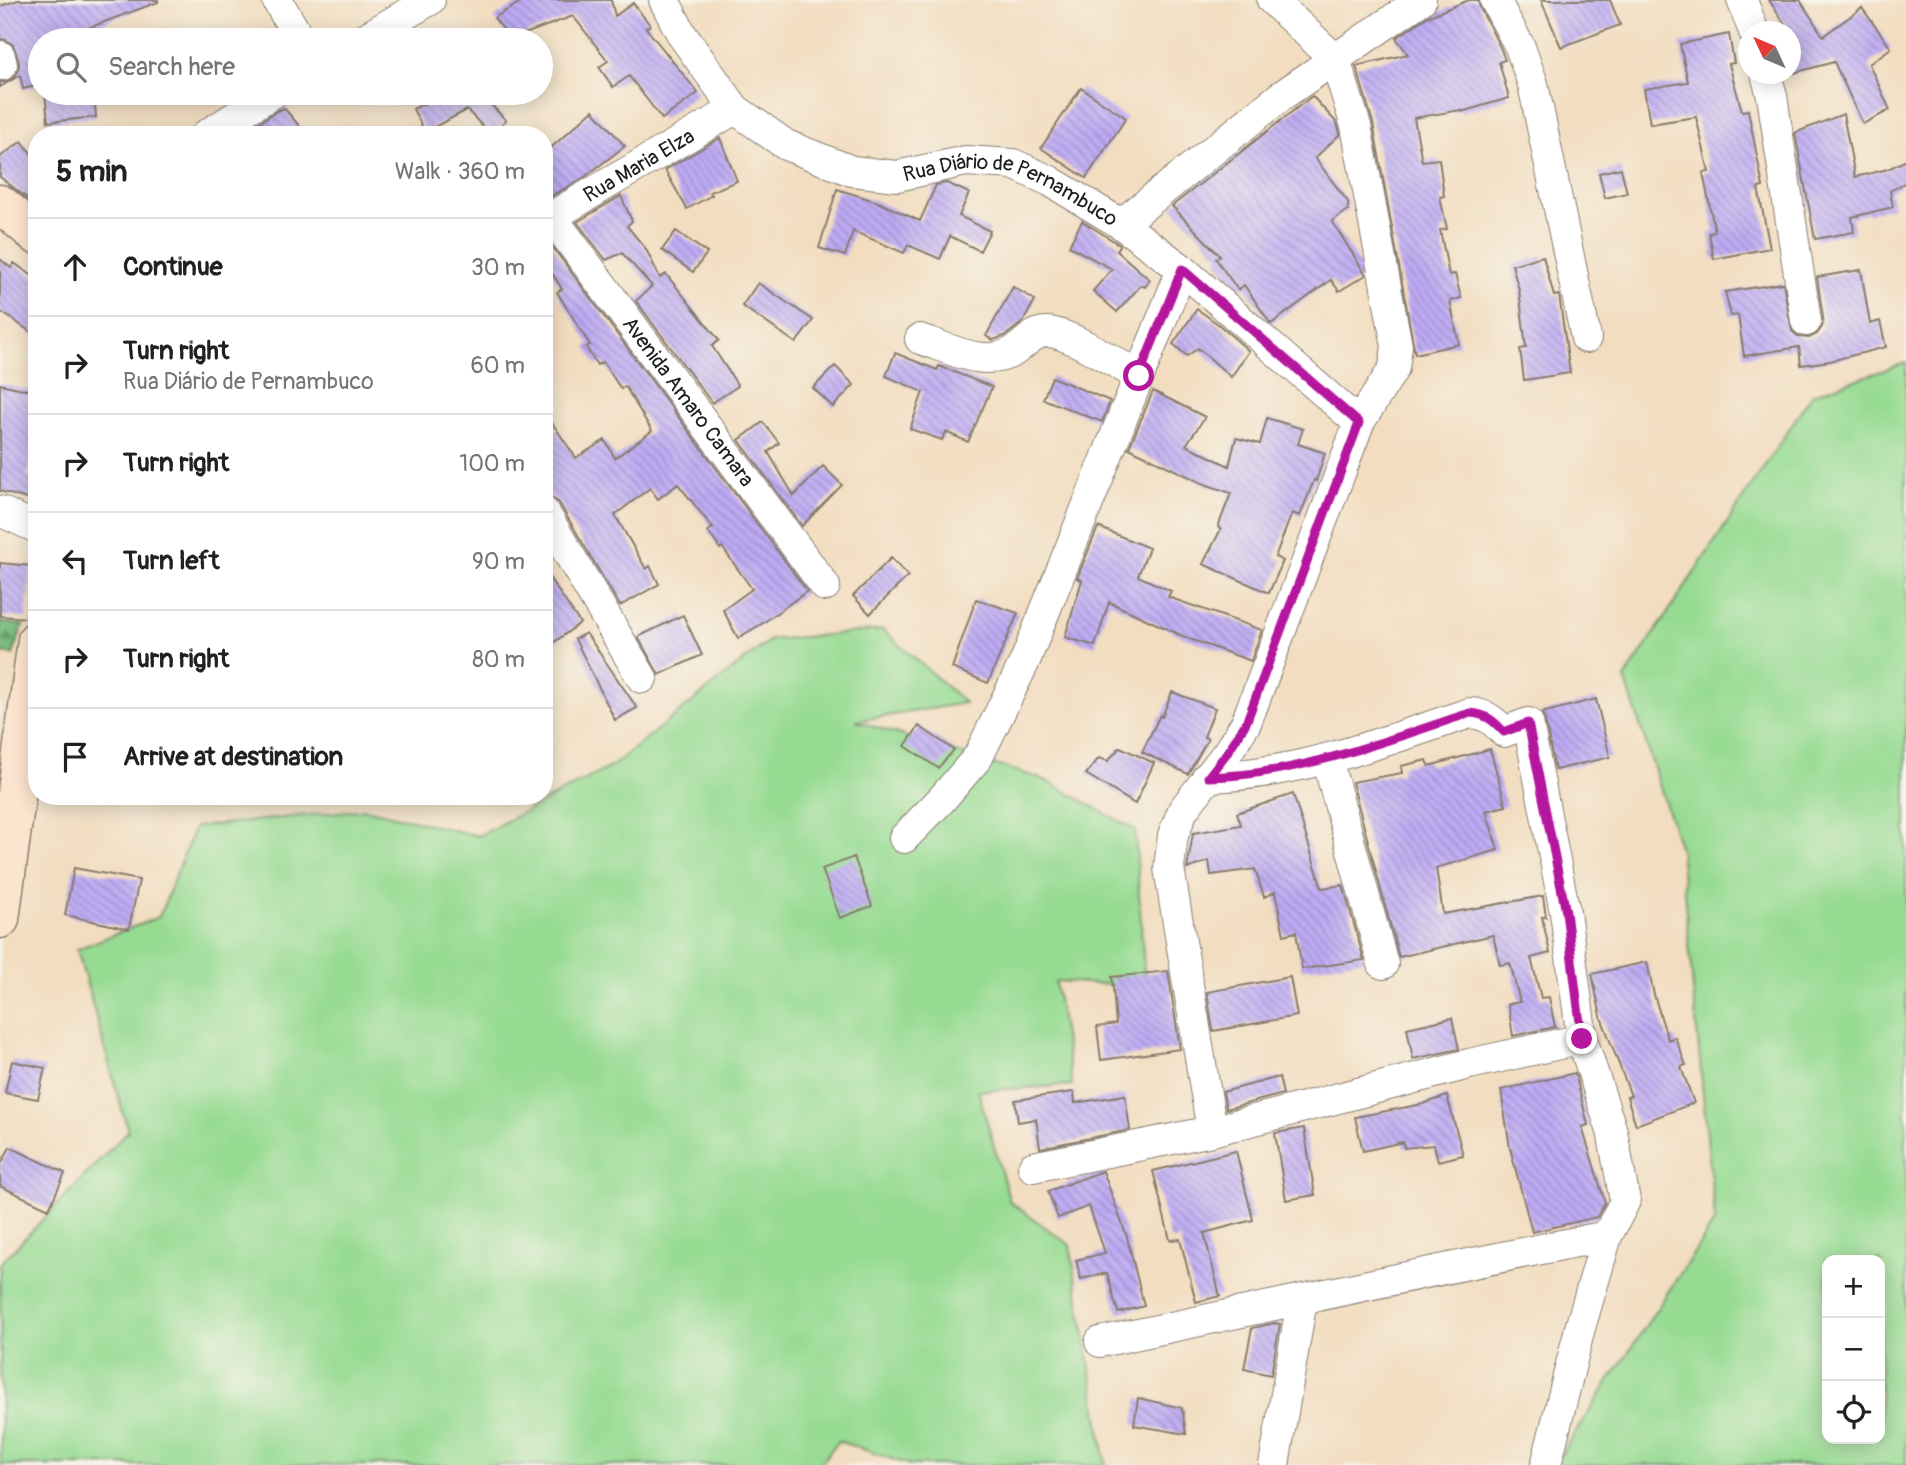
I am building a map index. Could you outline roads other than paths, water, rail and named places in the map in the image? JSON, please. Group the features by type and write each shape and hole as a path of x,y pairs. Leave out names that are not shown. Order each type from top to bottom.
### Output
{"street":[{"path":"277,0 293,28"},
{"path":"382,28 430,0"},
{"name":"Rua Diário de Pernambuco","path":"664,0 682,35 735,109 786,145 852,172 897,176 966,161 1013,163 1050,181 1121,224 1182,269 1359,423"},
{"path":"1212,1131 1169,868 1173,835 1183,810 1227,753 1246,723 1359,423 1394,368 1397,346 1356,126 1335,59 1272,0"},
{"path":"1121,224 1281,96 1421,0"},
{"path":"1495,0 1520,47 1532,84 1586,338"},
{"path":"1742,0 1750,21"},
{"path":"1769,84 1806,321"},
{"path":"220,126 254,105"},
{"name":"Rua Maria Elza","path":"553,216 735,109"},
{"path":"0,204 28,227"},
{"name":"Avenida Amaro Camara","path":"553,226 825,586"},
{"path":"904,838 978,757 1025,661 1182,269"},
{"path":"920,339 991,360 1015,351 1033,336 1044,331 1062,334 1139,376"},
{"path":"0,511 28,524"},
{"path":"553,531 642,678"},
{"path":"0,919 28,707"},
{"path":"1208,777 1262,773 1327,759 1470,713 1482,714 1494,721 1504,732 1528,723 1566,912 1582,1039 1612,1131 1625,1201 1607,1236 1580,1328 1546,1465"},
{"path":"1327,759 1382,964"},
{"path":"1033,1167 1212,1131 1469,1064 1582,1039"},
{"path":"1100,1342 1607,1236"},
{"path":"1274,1465 1303,1300"}]}
